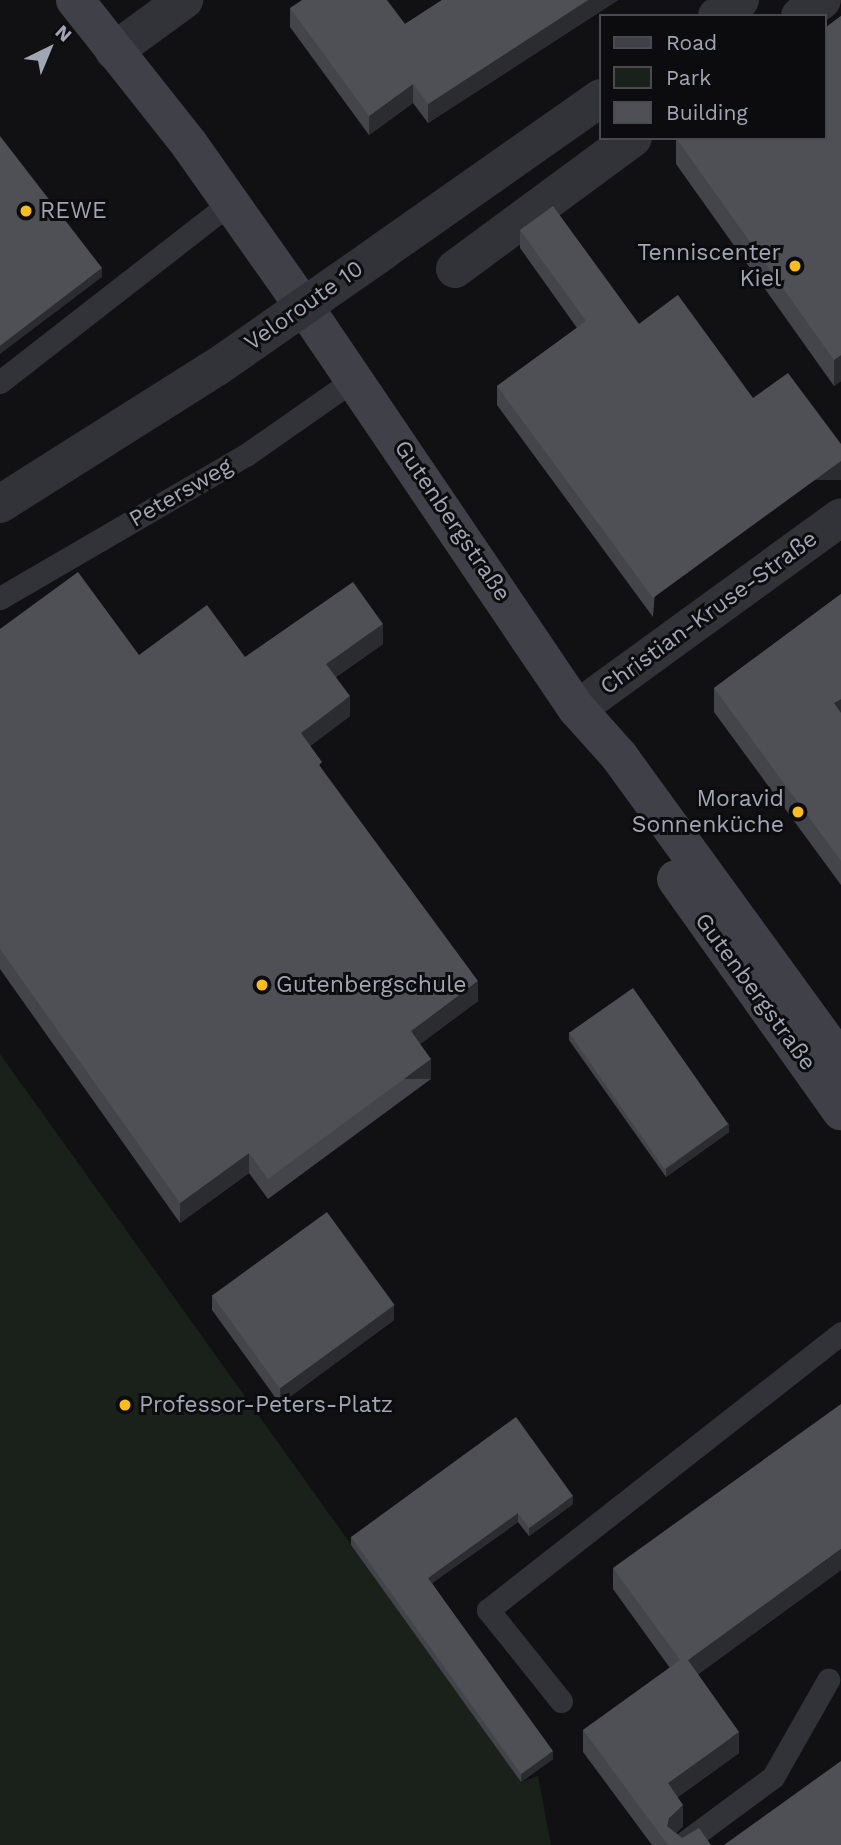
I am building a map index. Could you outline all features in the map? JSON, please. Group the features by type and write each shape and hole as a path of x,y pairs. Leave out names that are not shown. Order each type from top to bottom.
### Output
{"main road":[{"name":"Gutenbergstraße","path":"75,0 231,202 356,379 583,717 620,756 841,1061"},
{"name":"Gutenbergstraße","path":"583,717 600,762 692,906 841,1111"}],"street":[{"path":"114,51 184,0"},
{"path":"720,14 740,0"},
{"path":"803,14 821,0"},
{"name":"Veloroute 10","path":"0,504 217,367 600,99"},
{"path":"455,269 630,140"},
{"name":"Christian-Kruse-Straße","path":"583,717 841,517"}],"lane":[{"path":"0,382 231,202"},
{"name":"Petersweg","path":"0,598 246,455 356,379"},
{"path":"561,1701 488,1610 841,1333"},
{"path":"681,1845 773,1777 828,1680"}],"green space":[{"name":"Professor-Peters-Platz","path":"0,1054 521,1782 538,1776 551,1845 0,1845"}],"building":[{"path":"302,0 387,0 405,24 442,0 588,0 428,104 413,84 369,116 290,8"},
{"name":"Tenniscenter Kiel","path":"841,16 841,355 834,360 677,140 827,140 827,26"},
{"name":"REWE","path":"0,136 102,268 0,346"},
{"path":"553,206 639,324 678,295 753,398 788,373 841,444 841,461 653,598 497,386 586,321 520,230"},
{"path":"78,572 139,655 207,605 245,657 353,582 383,624 326,664 350,696 301,733 322,762 319,765 478,981 411,1031 431,1059 268,1179 249,1153 180,1203 0,949 0,629"},
{"path":"841,594 841,699 834,703 841,713 841,861 714,688"},
{"path":"633,988 728,1124 664,1169 569,1033"},
{"path":"327,1212 395,1305 280,1389 212,1295"},
{"path":"841,1404 841,1549 688,1660 739,1732 668,1783 683,1805 669,1818 667,1826 682,1838 699,1828 711,1845 668,1845 583,1730 680,1660 613,1568"},
{"path":"516,1417 573,1496 529,1528 518,1513 428,1578 553,1751 521,1774 351,1537"},
{"path":"841,1761 841,1845 724,1845"}],"place":[{"name":"REWE","path":"26,211"},
{"name":"Tenniscenter Kiel","path":"795,266"},
{"name":"Moravid Sonnenküche","path":"798,812"},
{"name":"Gutenbergschule","path":"262,985"},
{"name":"Professor-Peters-Platz","path":"125,1405"}]}
